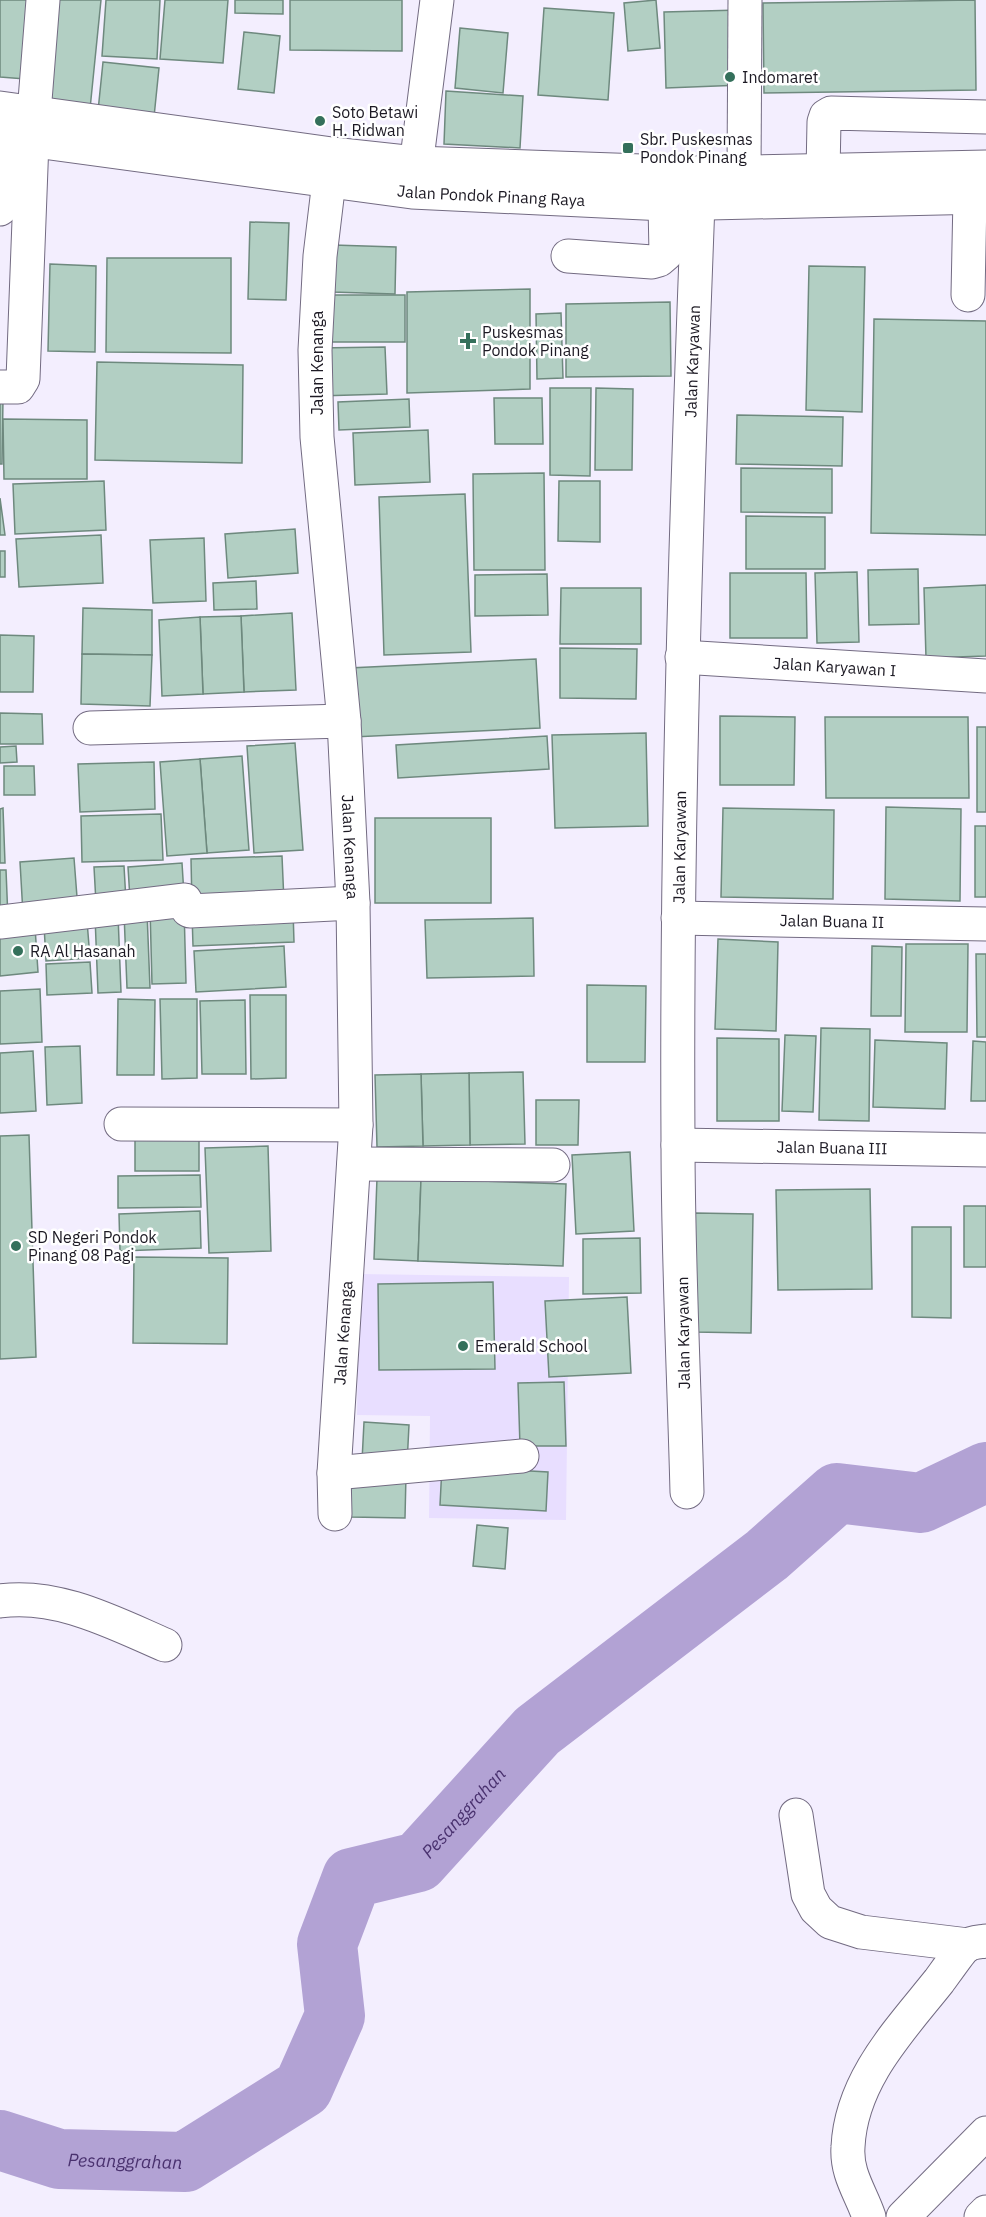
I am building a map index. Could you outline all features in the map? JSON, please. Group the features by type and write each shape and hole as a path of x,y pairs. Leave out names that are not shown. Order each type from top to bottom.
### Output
{"main road":[{"path":"0,209 7,202 15,127 43,0"},
{"path":"413,178 437,0"},
{"path":"744,173 745,0"},
{"path":"823,172 824,122 826,116 831,113 986,117"},
{"path":"0,387 18,387 23,379 15,127"},
{"name":"Jalan Pondok Pinang Raya","path":"15,127 413,178 665,204 698,188 744,173 986,167"},
{"name":"Jalan Kenanga","path":"331,168 320,256 315,350 317,438 344,721 353,903 356,1125 334,1473 335,1514"},
{"name":"Jalan Pondok Pinang Raya","path":"413,178 978,197"},
{"name":"Jalan Karyawan","path":"687,1492 678,1145 678,918 682,657 698,188"},
{"path":"968,295 978,197"},
{"path":"568,256 652,262 658,260 666,254 665,204"},
{"name":"Jalan Karyawan I","path":"682,657 986,676"},
{"path":"90,729 344,721"},
{"path":"0,922 185,900 188,910 353,903"},
{"name":"Jalan Buana II","path":"678,918 986,924"},
{"path":"121,1124 356,1125"},
{"name":"Jalan Buana III","path":"678,1145 986,1150"},
{"path":"354,1164 554,1165"},
{"path":"334,1473 522,1456"},
{"path":"0,1601 20,1599 56,1604 97,1615 165,1645"},
{"path":"796,1815 808,1894 816,1909 830,1922 861,1932 977,1943"},
{"path":"869,2217 850,2172 848,2148 851,2124 863,2088 880,2055 898,2030 977,1943"},
{"path":"903,2217 971,2165 986,2133"},
{"path":"981,2217 986,2212"}],"shaded area":[{"name":"Emerald School","path":"359,1274 569,1277 566,1520 429,1518 430,1416 357,1415"}],"building":[{"path":"0,0 32,0 25,79 0,77"},
{"path":"50,0 101,0 90,109 39,104"},
{"path":"106,0 160,0 157,59 102,56"},
{"path":"165,0 228,0 223,63 160,59"},
{"path":"235,0 283,0 283,14 235,13"},
{"path":"290,0 402,0 402,51 290,50"},
{"path":"656,0 660,48 628,51 624,3"},
{"path":"975,0 976,90 764,93 763,3"},
{"path":"544,8 614,13 608,100 538,95"},
{"path":"740,10 742,85 666,88 664,12"},
{"path":"460,28 508,33 503,93 455,88"},
{"path":"244,32 280,36 274,93 238,89"},
{"path":"103,62 159,68 154,117 98,111"},
{"path":"446,91 523,96 520,148 444,144"},
{"path":"250,222 289,223 286,300 248,299"},
{"path":"333,245 396,247 395,294 332,292"},
{"path":"107,258 231,258 231,353 106,352"},
{"path":"50,264 96,266 95,352 48,351"},
{"path":"809,266 865,267 862,412 806,410"},
{"name":"Puskesmas Pondok Pinang","path":"530,289 530,389 407,393 407,292"},
{"path":"330,295 405,295 405,342 330,342"},
{"path":"670,302 671,376 566,377 566,304"},
{"path":"561,313 563,378 537,379 536,314"},
{"path":"874,319 986,321 986,535 871,533"},
{"path":"385,347 387,394 318,396 317,348"},
{"path":"97,362 243,365 242,463 95,460"},
{"path":"550,388 591,388 590,476 550,475"},
{"path":"596,388 633,389 632,470 595,470"},
{"path":"494,398 542,398 543,444 495,444"},
{"path":"0,399 3,399 2,464 0,464"},
{"path":"409,399 410,427 339,430 338,402"},
{"path":"737,415 843,417 842,466 736,464"},
{"path":"3,419 87,420 87,479 4,479"},
{"path":"428,430 430,482 355,485 353,433"},
{"path":"741,468 832,469 832,513 741,512"},
{"path":"544,473 545,570 474,570 473,474"},
{"path":"104,481 106,530 15,534 13,484"},
{"path":"559,481 600,481 600,542 558,541"},
{"path":"465,494 471,652 384,655 379,497"},
{"path":"0,498 5,535 0,535"},
{"path":"746,516 825,517 825,569 746,569"},
{"path":"295,529 298,573 228,578 225,534"},
{"path":"101,535 103,583 19,587 16,539"},
{"path":"204,538 206,601 153,603 150,540"},
{"path":"0,551 5,551 5,577 0,577"},
{"path":"918,569 919,624 869,625 868,570"},
{"path":"857,572 859,642 817,643 815,573"},
{"path":"730,573 806,573 807,638 730,638"},
{"path":"547,574 548,615 475,616 475,575"},
{"path":"256,581 257,609 214,610 213,583"},
{"path":"986,585 986,656 926,658 924,588"},
{"path":"561,588 641,588 641,644 560,644"},
{"path":"83,608 152,610 152,655 82,654"},
{"path":"292,613 296,690 244,692 241,616"},
{"path":"241,616 244,692 203,694 200,617"},
{"path":"200,617 203,694 162,696 159,620"},
{"path":"0,635 34,636 33,692 0,692"},
{"path":"560,648 637,649 636,699 560,698"},
{"path":"82,654 152,655 150,706 81,704"},
{"path":"536,659 540,728 353,737 349,668"},
{"path":"0,713 42,714 43,744 0,744"},
{"path":"720,716 795,717 794,785 720,785"},
{"path":"825,717 968,717 969,798 826,798"},
{"path":"977,727 986,727 986,812 977,812"},
{"path":"646,733 648,826 555,828 552,735"},
{"path":"547,736 549,769 398,778 396,745"},
{"path":"295,743 303,850 254,853 247,746"},
{"path":"16,746 17,762 0,763 0,747"},
{"path":"242,756 249,850 207,853 200,759"},
{"path":"200,759 207,853 167,856 160,762"},
{"path":"154,762 155,809 80,812 78,764"},
{"path":"4,766 34,766 35,795 4,795"},
{"path":"886,807 961,809 960,901 885,899"},
{"path":"3,808 5,863 0,863 0,809"},
{"path":"723,808 834,810 833,899 721,897"},
{"path":"161,814 163,860 82,862 81,816"},
{"path":"375,818 491,818 491,903 375,903"},
{"path":"975,826 986,826 986,897 975,897"},
{"path":"282,856 284,902 192,906 191,859"},
{"path":"74,858 78,910 23,914 20,862"},
{"path":"182,863 184,895 130,899 128,867"},
{"path":"124,866 126,901 96,903 94,867"},
{"path":"0,870 6,870 8,919 0,920"},
{"path":"184,907 186,983 152,984 150,908"},
{"path":"293,910 294,942 193,946 192,914"},
{"path":"147,912 150,988 127,988 124,913"},
{"path":"118,915 121,992 98,993 95,916"},
{"path":"533,918 534,976 427,978 425,920"},
{"path":"87,921 90,958 46,961 44,925"},
{"name":"RA Al Hasanah","path":"35,927 38,972 0,976 0,929"},
{"path":"718,939 778,942 776,1031 715,1029"},
{"path":"906,944 968,944 967,1032 905,1032"},
{"path":"284,946 286,987 196,992 194,951"},
{"path":"872,946 902,947 901,1016 871,1016"},
{"path":"976,954 986,954 986,1037 977,1037"},
{"path":"90,962 92,993 47,995 46,964"},
{"path":"587,985 646,986 645,1062 587,1062"},
{"path":"40,989 42,1042 0,1044 0,991"},
{"path":"250,995 286,995 286,1078 251,1079"},
{"path":"118,999 155,1000 154,1075 117,1075"},
{"path":"160,999 197,999 197,1078 162,1079"},
{"path":"245,1000 246,1074 202,1074 200,1001"},
{"path":"821,1028 870,1029 869,1121 819,1120"},
{"path":"785,1035 816,1036 813,1112 782,1111"},
{"path":"717,1038 779,1039 779,1121 717,1121"},
{"path":"875,1040 947,1043 945,1109 873,1107"},
{"path":"973,1041 986,1042 986,1101 971,1101"},
{"path":"80,1046 82,1103 47,1105 45,1047"},
{"path":"33,1051 36,1111 0,1113 0,1053"},
{"path":"523,1072 525,1144 470,1145 469,1073"},
{"path":"469,1073 470,1145 423,1146 421,1074"},
{"path":"421,1074 423,1146 377,1147 375,1075"},
{"path":"536,1100 579,1100 578,1145 536,1145"},
{"name":"SD Negeri Pondok Pinang 08 Pagi","path":"29,1135 36,1357 0,1359 0,1136"},
{"path":"135,1136 199,1136 199,1171 135,1171"},
{"path":"268,1146 271,1251 209,1253 205,1148"},
{"path":"630,1152 634,1231 576,1234 572,1155"},
{"path":"200,1175 201,1207 118,1208 118,1176"},
{"path":"377,1178 421,1179 418,1261 374,1259"},
{"path":"421,1179 566,1184 563,1266 418,1261"},
{"path":"870,1189 872,1289 778,1290 776,1190"},
{"path":"964,1206 986,1206 986,1267 964,1267"},
{"path":"200,1211 201,1248 120,1251 119,1214"},
{"path":"695,1213 753,1214 751,1333 694,1332"},
{"path":"912,1227 951,1227 951,1318 912,1317"},
{"path":"640,1238 641,1293 583,1294 583,1239"},
{"path":"134,1257 228,1258 227,1344 133,1343"},
{"path":"493,1282 495,1369 379,1370 378,1284"},
{"path":"627,1297 631,1373 549,1377 545,1301"},
{"path":"564,1382 566,1446 520,1446 518,1383"},
{"path":"364,1422 409,1425 407,1464 362,1461"},
{"path":"442,1466 548,1472 546,1511 440,1505"},
{"path":"351,1474 406,1475 405,1518 351,1517"},
{"path":"477,1525 508,1528 505,1569 473,1566"}],"waterway":[{"name":"Pesanggrahan","path":"0,2140 59,2159 185,2162 303,2088 335,2016 327,1944 352,1878 418,1862 537,1731 767,1555 837,1493 921,1503 986,1472"}],"place":[{"name":"Indomaret","path":"730,77"},
{"name":"Soto Betawi H. Ridwan","path":"320,121"},
{"name":"Sbr. Puskesmas Pondok Pinang","path":"628,148"},
{"name":"Puskesmas Pondok Pinang","path":"468,341"},
{"name":"RA Al Hasanah","path":"18,951"},
{"name":"SD Negeri Pondok Pinang 08 Pagi","path":"16,1246"},
{"name":"Emerald School","path":"463,1346"}]}
